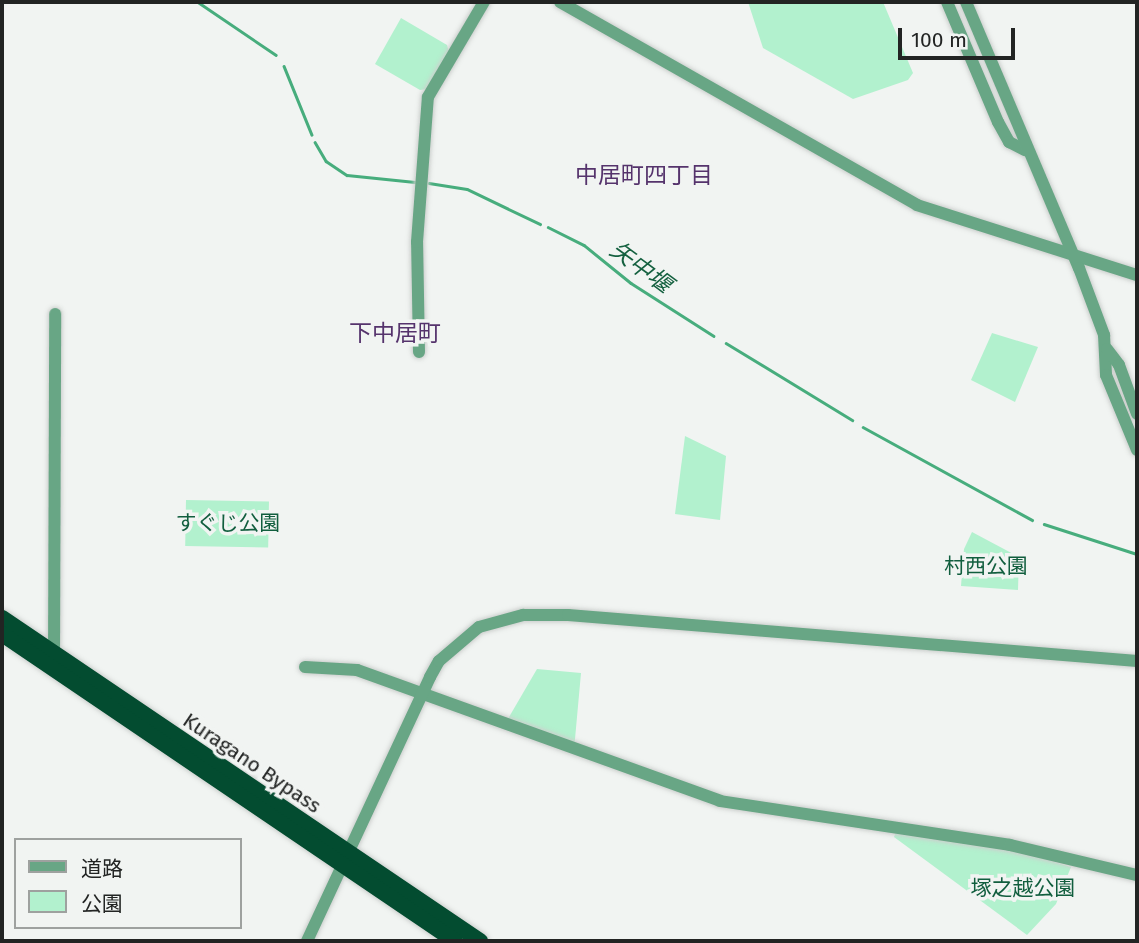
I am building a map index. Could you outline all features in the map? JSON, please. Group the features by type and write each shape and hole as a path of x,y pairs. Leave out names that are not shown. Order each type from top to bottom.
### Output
{"highway":[{"name":"Kuragano Bypass","path":"2,618 54,661 346,858 480,941"},
{"name":"Kuragano Bypass","path":"2,634 54,661"},
{"name":"Kuragano Bypass","path":"346,858 455,941"}],"street":[{"path":"419,352 417,242 428,97 484,2"},
{"path":"560,2 917,205 1137,275"},
{"path":"947,2 998,122 1009,142 1025,150"},
{"path":"966,2 1023,135 1025,150 1072,253 1107,349 1119,365 1137,414"},
{"path":"54,314 54,661"},
{"path":"1107,349 1106,375 1137,450"},
{"path":"307,941 439,661 458,641 479,627 523,615 1137,661"},
{"path":"305,667 349,668 720,801 1010,845 1137,875"}],"green space":[{"path":"748,2 883,2 913,73 908,80 853,99 763,48"},
{"path":"401,18 447,45 449,52 427,89 420,90 375,64"},
{"path":"992,333 1038,347 1015,402 971,380"},
{"path":"685,436 726,456 720,520 675,514"},
{"name":"すぐじ公園","path":"186,500 269,501 268,547 185,546"},
{"name":"村西公園","path":"972,532 1019,557 1018,590 961,586 964,549"},
{"path":"537,669 581,673 574,750 505,724"},
{"name":"塚之越公園","path":"896,832 1015,850 1071,867 1056,904 1027,935 894,837"}],"waterway":[{"name":"矢中堰","path":"198,2 276,55"},
{"name":"矢中堰","path":"284,66 312,135"},
{"name":"矢中堰","path":"315,142 326,161 347,175 415,182"},
{"name":"矢中堰","path":"429,183 467,189 540,224"},
{"name":"矢中堰","path":"548,227 584,245 631,283 714,336"},
{"name":"矢中堰","path":"726,343 852,420"},
{"name":"矢中堰","path":"863,427 1032,520"},
{"name":"矢中堰","path":"1044,524 1137,554"}],"district":[{"name":"中居町四丁目","path":"644,175"},
{"name":"下中居町","path":"395,333"}]}
